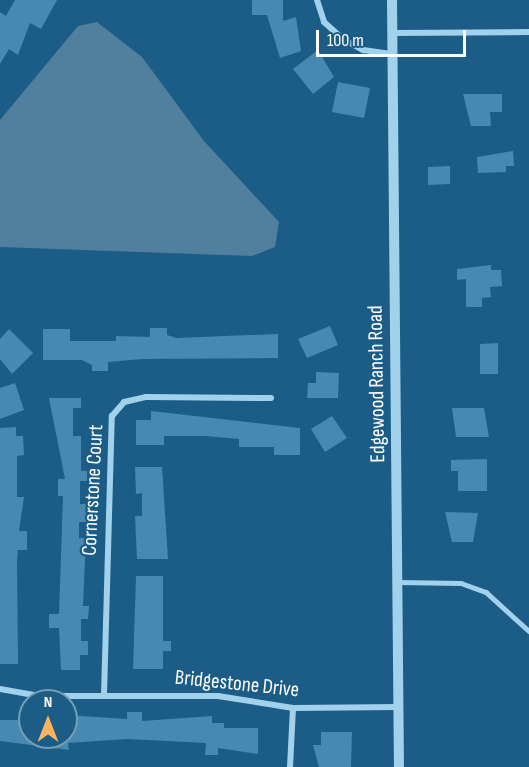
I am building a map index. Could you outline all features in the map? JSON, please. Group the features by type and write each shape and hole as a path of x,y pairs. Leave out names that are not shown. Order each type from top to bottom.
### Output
{"street":[{"path":"317,0 324,22 343,39 363,50 393,54"},
{"name":"Edgewood Ranch Road","path":"392,0 399,767"},
{"path":"393,33 529,32"},
{"name":"Cornerstone Court","path":"104,694 112,416 124,402 146,397 271,398"},
{"name":"Bridgestone Drive","path":"0,689 39,696 104,694 218,696 293,708 399,707"},
{"path":"290,767 293,708"}],"lane":[{"path":"398,582 461,583 486,592 529,631"}],"water":[{"path":"97,22 142,57 204,141 279,222 275,247 252,256 0,247 0,120 78,26"}],"building":[{"path":"15,0 57,0 41,29 30,23 18,55 9,49 0,64 0,12 6,16"},
{"path":"252,0 283,0 283,21 296,17 301,51 280,58 267,15 252,15"},
{"path":"318,50 334,77 313,94 293,69"},
{"path":"338,82 370,88 364,118 332,112"},
{"path":"463,94 502,94 502,112 490,112 491,126 471,126"},
{"path":"513,151 514,166 506,166 506,172 478,173 477,157"},
{"path":"450,166 450,184 428,185 428,167"},
{"path":"491,265 491,270 501,270 502,286 490,287 491,297 482,298 482,307 466,307 466,279 457,280 457,269"},
{"path":"330,326 338,345 307,358 298,339"},
{"path":"150,328 167,328 167,335 176,338 278,334 278,358 142,359 108,362 108,371 92,371 92,365 82,360 43,360 43,329 70,329 70,341 116,341 116,336 150,337"},
{"path":"9,329 33,353 12,374 0,359 0,339"},
{"path":"498,343 498,374 480,374 480,344"},
{"path":"316,372 339,373 338,398 307,398 308,383 316,383"},
{"path":"15,383 24,410 0,419 0,388"},
{"path":"49,398 81,398 81,408 73,408 73,436 81,436 81,471 87,471 87,481 80,481 80,504 87,504 87,522 79,522 79,538 86,538 83,606 89,606 88,619 81,619 81,641 88,641 88,655 80,655 80,670 61,670 59,628 49,628 49,614 59,614 63,496 58,496 58,479 65,479"},
{"path":"452,408 484,408 489,437 456,437"},
{"path":"151,411 300,428 300,455 274,455 274,447 239,447 239,439 206,436 164,436 164,445 136,445 136,420 151,420"},
{"path":"332,416 347,438 325,452 311,429"},
{"path":"16,427 16,436 23,436 24,455 17,456 17,497 24,497 19,531 27,531 27,550 18,550 17,561 18,664 0,664 0,428"},
{"path":"487,459 487,491 458,491 458,471 451,471 451,460"},
{"path":"135,467 162,467 168,559 137,559 135,516 142,516 142,493 136,494"},
{"path":"445,512 478,513 473,542 452,542"},
{"path":"136,576 163,576 163,641 171,641 171,651 163,651 163,669 133,669"},
{"path":"127,712 142,712 142,721 212,716 212,723 224,723 224,728 258,728 258,754 218,748 218,755 205,755 206,743 127,739 78,742 78,716 127,719"},
{"path":"0,720 18,720 18,743 0,741"},
{"path":"321,732 352,732 351,767 319,767 313,745 321,745"}]}
